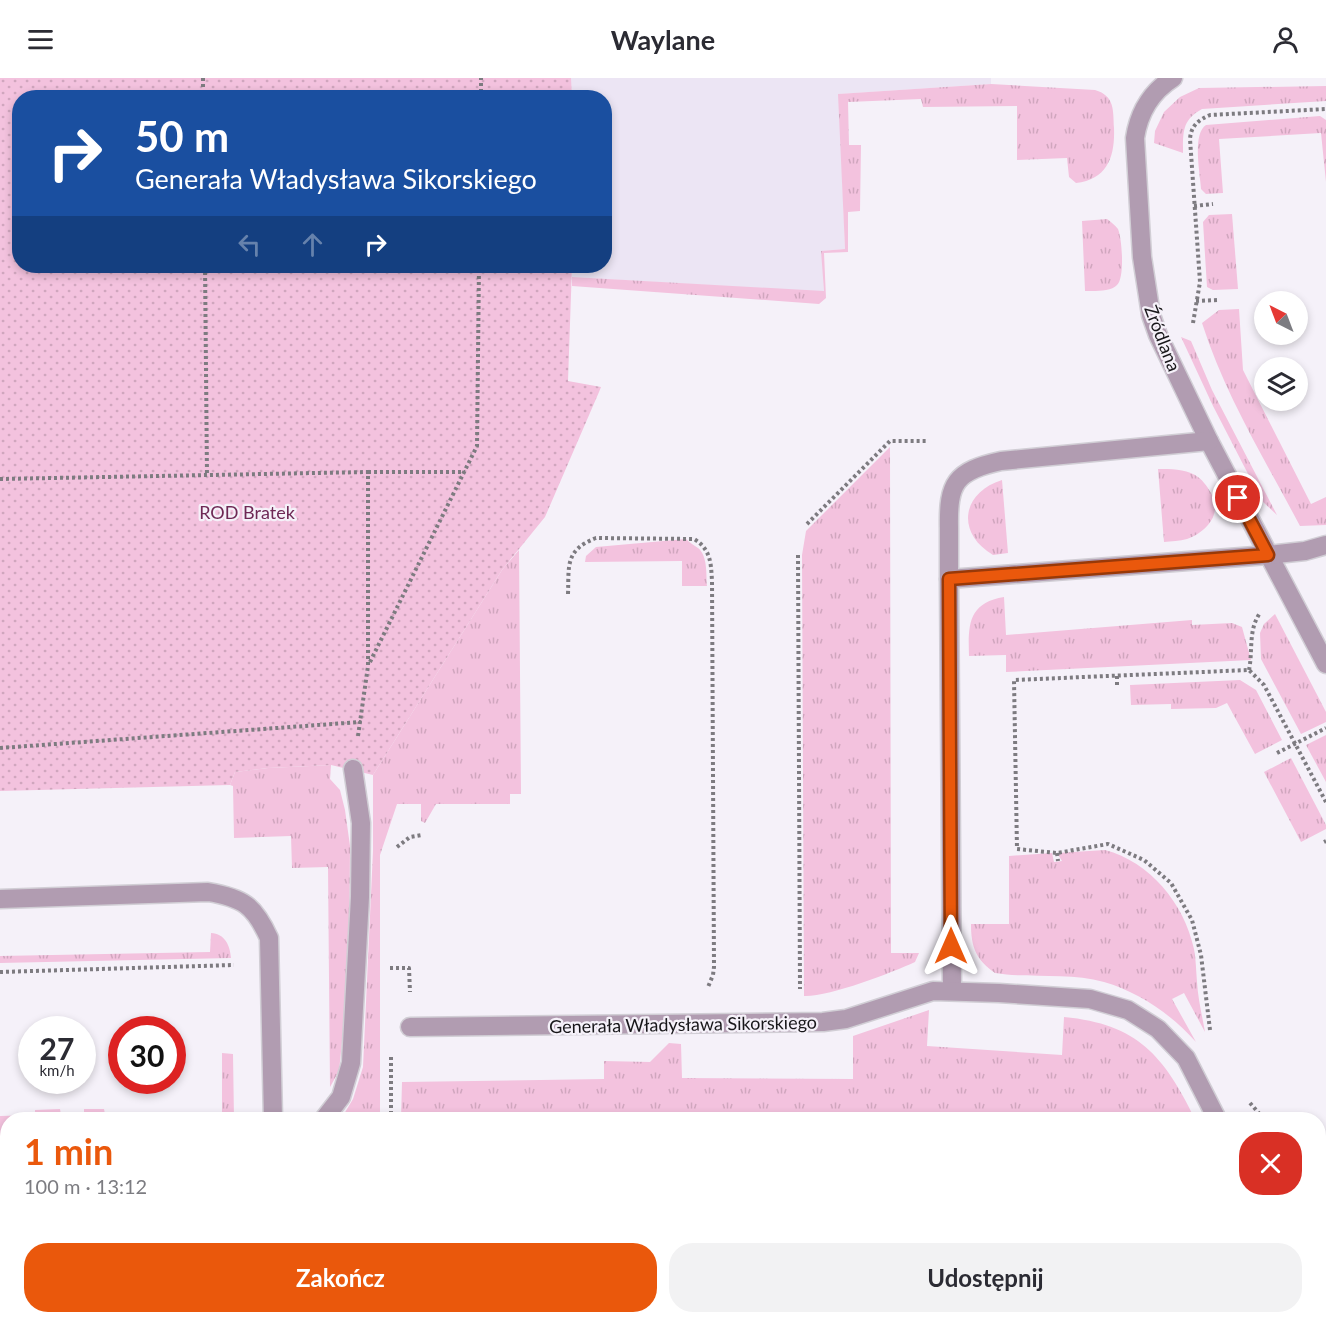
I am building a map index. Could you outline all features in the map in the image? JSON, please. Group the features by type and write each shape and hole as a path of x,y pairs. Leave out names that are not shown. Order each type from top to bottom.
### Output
{"street":[{"name":"Źródlana","path":"1173,78 1160,87 1151,98 1138,123 1135,138 1142,257 1151,315 1158,335 1209,441 1326,664"},
{"path":"952,990 949,501 954,486 964,474 982,465 1001,461 1209,441"},
{"path":"949,579 1268,555 1305,551 1326,545"},
{"path":"329,1112 341,1097 351,1063 361,886 361,823 353,769"},
{"path":"0,899 208,892 241,900 262,924 269,939 273,1112"},
{"name":"Generała Władysława Sikorskiego","path":"410,1027 823,1022 846,1019 933,991 952,990 1090,999 1128,1010 1158,1029 1186,1058 1213,1112"}],"path":[{"path":"1193,324 1200,282 1190,139 1192,128 1200,119 1209,115 1326,109"},
{"path":"1194,206 1213,204"},
{"path":"205,273 207,476"},
{"path":"368,666 477,446 479,273"},
{"path":"1196,301 1219,300"},
{"path":"807,524 890,441 927,441"},
{"path":"353,769 368,666 368,472"},
{"path":"0,479 465,472"},
{"path":"568,594 569,563 574,552 583,543 596,538 694,539 706,549 709,556 712,581 714,967 707,989"},
{"path":"798,555 800,996"},
{"path":"1249,670 1252,635"},
{"path":"1210,1037 1201,955 1192,920 1171,883 1144,860 1108,844 1058,853 1017,849 1014,680 1249,670 1264,685 1326,802"},
{"path":"1117,676 1117,685"},
{"path":"0,748 360,722"},
{"path":"1277,753 1326,728"},
{"path":"1058,853 1058,861"},
{"path":"0,972 240,965"},
{"path":"389,968 409,968 410,997"},
{"path":"391,1112 392,1089"},
{"path":"1248,1101 1258,1112"}],"shaded area":[{"path":"571,78 991,78 991,84 839,94 845,249 822,251 824,292 572,277 572,273 612,273 612,90 571,90"}],"green space":[{"name":"ROD Bratek","path":"0,78 571,78 572,90 12,90 12,273 572,273 568,381 601,387 545,517 502,570 373,775 331,765 235,772 230,785 0,791"},
{"path":"991,84 1095,90 1106,96 1112,104 1114,138 1111,157 1102,171 1096,177 1076,183 1069,177 1067,158 1017,160 1017,106 923,107 921,99 848,102 849,145 861,145 860,211 848,212 848,252 824,253 826,298 819,304 572,286 572,277 824,291 821,251 845,249 838,94"},
{"path":"1326,86 1326,101 1202,109 1187,122 1183,153 1154,143 1155,131 1164,112 1180,97 1199,88"},
{"path":"1320,116 1326,120 1326,182 1321,133 1219,139 1223,193 1206,194 1201,189 1198,145 1199,137 1206,125"},
{"path":"1232,214 1238,289 1213,290 1207,287 1203,222 1209,215"},
{"path":"1107,219 1118,229 1122,249 1120,281 1111,289 1085,291 1082,221"},
{"path":"1239,309 1243,370 1254,392 1254,411 1264,411 1311,504 1326,497 1326,525 1300,526 1246,427 1211,350 1202,323 1219,310"},
{"path":"1181,337 1191,341 1212,390 1277,515 1262,501 1213,406"},
{"path":"890,447 891,953 919,953 915,962 876,978 829,993 804,996 802,555 806,531"},
{"path":"1158,469 1191,473 1206,485 1214,500 1215,508 1211,521 1201,532 1184,540 1164,542"},
{"path":"1002,480 1008,553 993,555 973,536 968,514 978,494 988,486"},
{"path":"686,539 701,551 706,566 707,586 682,586 682,561 585,562 586,556 596,547"},
{"path":"519,550 521,794 510,794 510,804 436,804 425,823 421,821 421,804 397,804 380,855 380,1112 345,1112 353,1099 363,1067 373,851 373,775 502,570"},
{"path":"1004,597 1006,635 1192,620 1192,625 1232,623 1242,627 1251,660 1006,672 1006,655 969,656 970,625 977,610 983,604"},
{"path":"1275,614 1326,712 1326,722 1301,734 1261,659 1260,633 1264,624"},
{"path":"1240,680 1256,690 1282,740 1255,754 1227,703 1216,708 1171,709 1171,704 1131,705 1130,685"},
{"path":"1326,735 1326,782 1306,745"},
{"path":"1291,758 1326,825 1326,829 1301,842 1264,772"},
{"path":"331,765 330,779 340,790 350,846 349,974 339,1071 330,1087 328,867 292,868 291,836 234,838 233,786 230,785 235,772"},
{"path":"1105,850 1136,864 1150,874 1163,887 1182,916 1194,949 1198,995 1205,1032 1184,993 1172,999 1196,1042 1166,1014 1142,998 1117,986 1077,977 995,973 983,963 976,952 972,940 971,924 1009,924 1009,856 1052,853 1054,862 1062,861 1057,853"},
{"path":"211,933 226,941 231,958 0,963 0,956 210,952"},
{"path":"929,1010 927,1046 1062,1055 1064,1017 1090,1021 1111,1027 1146,1047 1172,1077 1192,1112 401,1112 402,1082 604,1079 604,1061 650,1062 669,1043 681,1044 682,1078 853,1079 853,1036"},
{"path":"222,1053 233,1054 234,1112 222,1112"},
{"path":"60,1109 60,1112 35,1112 35,1110"},
{"path":"84,1109 104,1109 105,1112 84,1112"}],"route":[{"path":"951,946 949,579 1268,555 1238,498"}]}
